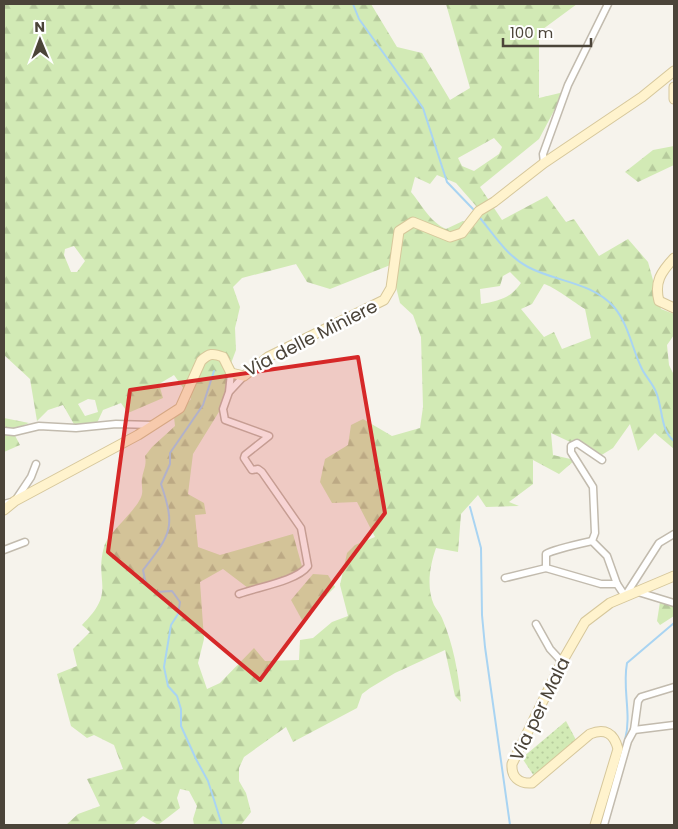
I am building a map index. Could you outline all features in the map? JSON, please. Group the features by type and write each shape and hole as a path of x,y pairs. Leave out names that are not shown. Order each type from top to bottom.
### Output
{"street":[{"path":"544,163 543,154 568,85 608,4"},
{"name":"Via delle Miniere","path":"4,510 15,501 154,425 180,408 201,361 206,355 214,354 223,357 231,372 244,376 268,357 384,300 391,288 399,231 404,225 413,222 450,237 462,233 479,211 494,202 544,163 642,97 674,71"},
{"path":"674,87 674,99"},
{"path":"674,258 658,281 656,290 659,301 674,308"},
{"path":"231,372 229,392 223,409 225,420 269,436 245,455 244,458 252,470 258,469 262,472 301,528 308,557 308,566 298,574 239,594"},
{"path":"229,392 244,376"},
{"path":"4,431 14,432 39,426 76,428 116,424 154,425"},
{"path":"592,541 595,533 593,487 571,452 574,444 581,444 602,460"},
{"path":"4,504 15,501 31,477 36,464"},
{"path":"592,541 607,556 617,584 625,596 659,543 674,534"},
{"path":"546,568 546,554 552,549 566,549 592,541"},
{"path":"4,550 25,542"},
{"path":"505,578 546,568 601,584 617,584"},
{"name":"Via per Mala","path":"595,825 618,749 616,739 611,734 598,731 590,734 532,783 519,781 511,771 514,755 585,622 610,603 674,576"},
{"path":"637,591 674,603"},
{"path":"536,624 550,649 562,662"},
{"path":"604,825 628,741 634,730 638,701 641,697 674,687"},
{"path":"634,730 674,725"}],"highlighted area":[{"path":"358,357 385,513 260,680 108,552 130,390"}],"green space":[{"path":"4,4 371,4 397,47 422,53 450,100 470,88 446,4 577,4 539,32 539,98 564,92 539,139 480,187 502,220 547,196 566,222 574,219 599,256 628,239 648,262 661,309 674,314 674,335 667,345 669,365 674,375 674,449 655,433 638,451 630,424 613,448 600,456 551,433 553,455 575,460 559,474 533,460 533,484 509,502 519,506 486,507 478,495 461,514 458,552 436,548 431,569 430,591 434,605 446,628 452,648 461,702 455,696 445,650 395,673 370,688 362,694 357,708 293,742 286,727 244,757 239,768 239,781 246,793 251,812 241,825 194,825 193,819 197,806 189,791 180,789 177,798 180,808 158,825 143,816 133,825 66,825 78,814 100,806 87,779 123,769 114,745 94,735 87,738 71,726 57,674 77,666 73,649 90,632 82,625 99,604 102,595 101,570 104,547 111,534 140,500 145,456 175,426 174,417 191,399 174,375 159,384 163,398 128,413 121,403 103,410 97,423 75,426 63,405 48,410 37,421 30,379 4,355","holes":["494,138 502,147 499,154 474,171 462,166 458,158","437,175 456,183 483,214 474,226 463,221 446,229 440,226 431,218 411,192 415,177 430,184","74,246 85,261 77,272 71,272 64,255 65,249","398,262 396,287 400,303 413,315 421,337 423,407 420,428 392,436 363,419 351,425 348,445 325,459 320,482 332,503 357,502 375,537 355,545 347,553 340,585 348,616 332,622 313,638 300,640 299,660 265,661 254,648 220,683 207,689 198,663 204,639 200,582 223,569 248,588 303,570 293,534 220,555 198,547 195,515 206,514 204,503 188,494 193,454 225,402 227,374 236,350 235,328 240,307 233,287 242,278 296,264 307,282 330,289","510,272 521,283 504,298 481,304 480,289 500,286 503,276","544,284 548,285 585,309 591,338 562,349 554,332 544,337 521,309 532,304","88,399 95,400 98,412 85,416 78,404"]},
{"path":"674,146 674,165 638,182 625,172 653,150"},
{"path":"4,418 29,423 12,430 20,445 4,452"},
{"path":"313,574 328,575 335,587 302,620 291,600"},
{"path":"660,602 674,606 674,616 660,625 657,621"},
{"path":"566,721 576,740 554,761 534,776 522,758"}],"waterway":[{"path":"353,4 359,19 423,108 447,182 473,209"},
{"path":"480,218 502,245 528,267 585,287 595,292 614,307 627,329 642,369 655,389 666,431 674,441"},
{"path":"214,371 203,405 170,453 170,464 161,484 168,511 168,530 160,548 143,570 146,585 157,592 172,591 180,602 178,614 171,625 164,667 168,686 177,696 181,709 181,726 208,781 222,825"},
{"path":"470,507 481,548 482,615 485,647 510,825"},
{"path":"625,740 628,721 627,663 674,623"}]}
